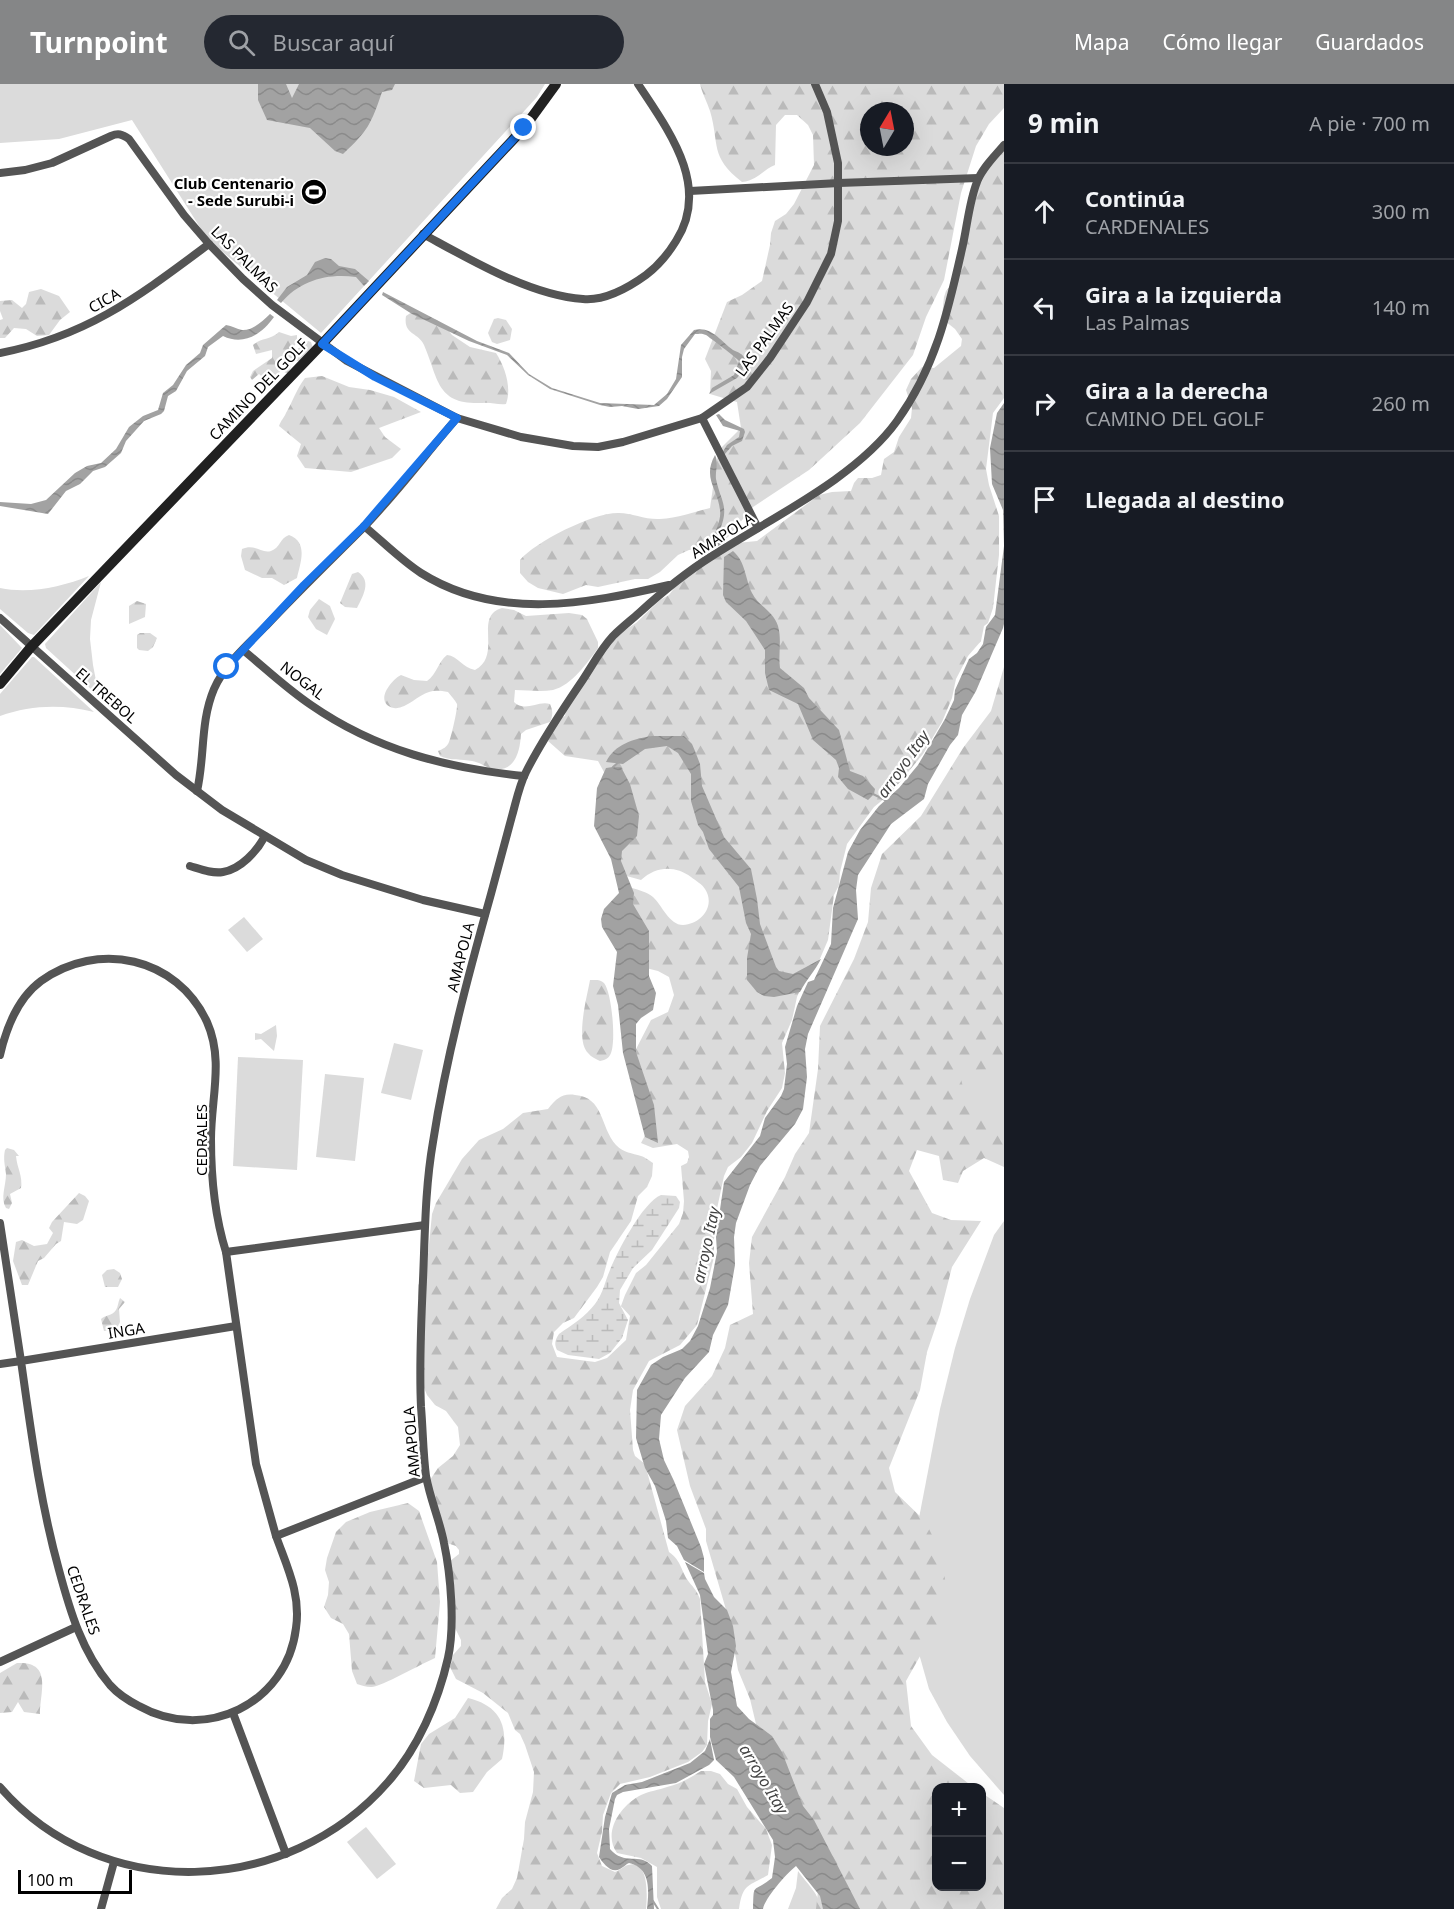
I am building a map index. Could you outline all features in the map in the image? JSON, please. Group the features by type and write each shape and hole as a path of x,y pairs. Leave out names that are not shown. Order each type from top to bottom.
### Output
{"street":[{"name":"CAMINO DEL GOLF","path":"0,684 32,647 322,344 524,128 556,84"},
{"path":"423,234 482,265 545,292 573,298 599,298 632,285 650,272 669,252 687,219 690,191 683,164 638,84"},
{"name":"LAS PALMAS","path":"0,173 52,163 111,136 123,135 129,139 157,180 209,244 272,305 322,344 375,377 457,418 521,437 573,446 598,447 623,442 702,418 747,387 770,358 807,302 831,254 838,220 838,163 827,112 815,84"},
{"name":"AMAPOLA","path":"0,1787 26,1814 47,1830 78,1847 114,1862 166,1872 190,1873 243,1866 286,1854 317,1841 344,1824 367,1804 391,1779 411,1750 436,1698 450,1652 451,1608 445,1547 426,1477 420,1353 425,1225 433,1140 450,1049 524,776 563,710 614,635 670,585 802,501 852,466 881,441 900,417 931,363 944,325 978,178 1004,144"},
{"path":"690,191 978,178"},
{"name":"CICA","path":"0,353 54,339 116,311 209,244"},
{"path":"197,791 202,738 208,707 215,688 227,667 364,526 457,418"},
{"path":"702,418 758,528"},
{"path":"364,526 420,572 465,592 516,604 542,605 605,599 670,585"},
{"name":"EL TREBOL","path":"0,618 176,775 222,810 306,860 342,875 423,900 485,914"},
{"name":"NOGAL","path":"243,650 309,704 349,729 392,749 421,758 474,769 524,776"},
{"path":"190,866 210,872 233,869 256,852 265,836"},
{"name":"CEDRALES","path":"0,1055 7,1030 29,993 41,982 65,967 93,959 114,958 135,962 163,974 189,994 208,1025 216,1053 217,1067 211,1150 219,1224 226,1252 256,1464 276,1536 296,1590 298,1608 296,1629 284,1665 273,1682 256,1700 233,1713 220,1718 198,1720 173,1720 153,1714 128,1700 111,1686 94,1661 76,1627 52,1548 40,1487 0,1223"},
{"path":"226,1252 425,1225"},
{"name":"INGA","path":"21,1361 236,1326"},
{"path":"0,1364 21,1361"},
{"path":"276,1536 426,1477"},
{"path":"0,1662 76,1627"},
{"path":"233,1713 286,1854"},
{"path":"101,1909 114,1862"}],"green space":[{"name":"Club Centenario - Sede Surubi-i","path":"0,84 545,84 537,97 321,333 208,240 132,120 59,139 0,143"},
{"path":"700,84 1004,84 1004,108 989,124 976,146 961,193 944,280 926,317 913,355 860,423 809,470 753,507 728,537 716,546 689,550 678,555 660,572 648,579 635,579 598,587 586,585 563,594 538,588 520,573 520,560 538,545 566,529 608,514 624,513 660,519 710,508 717,459 722,447 741,428 737,402 710,394 711,371 705,359 727,302 762,281 775,221 786,214 794,204 814,165 813,135 808,125 797,115 785,115 776,125 775,165 752,179 742,182 724,165 720,157 710,111"},
{"path":"1004,143 1004,398 993,413 986,469 999,516 999,555 993,608 988,623 984,626 981,641 968,656 956,679 952,698 942,722 923,754 890,794 874,807 847,844 839,885 834,895 828,940 819,961 802,985 792,1020 782,1043 785,1073 782,1088 767,1111 752,1143 741,1157 728,1167 724,1176 715,1218 717,1226 714,1238 714,1257 697,1325 680,1345 649,1361 633,1390 630,1410 633,1450 635,1456 645,1464 669,1552 679,1563 700,1599 705,1682 712,1704 708,1721 707,1745 702,1752 688,1762 650,1777 620,1784 611,1793 603,1815 597,1853 602,1866 615,1872 628,1865 640,1868 646,1881 646,1909 496,1909 502,1898 512,1889 517,1878 525,1822 533,1792 534,1772 525,1745 508,1713 483,1693 456,1679 450,1667 453,1655 461,1646 461,1640 455,1628 450,1561 459,1554 459,1550 456,1546 444,1542 437,1532 428,1483 438,1468 453,1456 460,1445 458,1427 446,1411 435,1405 427,1395 420,1378 425,1307 418,1297 418,1285 426,1275 432,1214 462,1159 479,1140 503,1129 523,1113 548,1109 563,1096 575,1095 591,1101 619,1148 653,1163 652,1176 647,1187 638,1196 631,1221 610,1252 603,1277 574,1318 563,1323 554,1332 552,1344 557,1357 595,1362 607,1358 626,1340 630,1316 621,1306 636,1273 646,1265 679,1224 684,1201 681,1166 687,1163 689,1157 688,1151 677,1144 653,1148 641,1143 648,1130 633,1055 651,1020 668,1012 674,995 669,977 646,968 626,891 632,888 643,891 656,900 674,922 683,925 701,918 709,902 705,889 679,870 659,870 641,880 623,875 604,772 598,761 565,756 548,741 559,718 565,716 566,710 619,634 669,595 678,583 737,543 757,541 819,495 851,491 858,478 872,478 881,475 884,459 894,452 899,437 911,418 912,408 906,390 911,379 922,367 934,368 961,346 962,339 942,316 944,297 946,291 958,277 973,193"},
{"path":"41,289 59,296 70,312 60,320 49,335 37,336 26,329 14,328 5,338 0,338 0,320 3,319 0,301 12,300 22,308 26,304 29,292"},
{"path":"412,312 437,320 452,335 470,347 496,353 507,378 506,404 468,403 448,395 437,379 424,345 407,327 406,316"},
{"path":"494,319 506,320 512,329 510,340 497,344 492,342 488,333"},
{"path":"279,332 291,336 297,335 297,342 290,352 292,353 308,341 311,342 313,348 305,361 292,361 289,373 281,370 271,385 259,374 252,380 250,377 253,371 272,358 272,350 256,354 253,345"},
{"path":"322,376 349,387 394,397 421,412 379,428 385,437 401,449 392,458 351,472 305,468 297,456 301,444 279,426 305,378"},
{"path":"289,535 295,538 301,548 297,578 284,585 272,578 262,578 245,570 241,556 242,549 251,547 271,551"},
{"path":"358,572 365,580 364,594 357,608 345,607 340,603 352,574"},
{"path":"89,576 34,635 28,633 0,609 0,588 22,590 45,588"},
{"path":"101,582 91,620 90,639 97,686 103,700 46,648 45,644"},
{"path":"319,599 330,606 335,619 327,635 316,629 308,617 310,610"},
{"path":"137,601 146,604 145,617 129,624 129,606"},
{"path":"502,608 514,610 526,616 569,613 582,615 587,619 598,642 598,648 578,673 560,687 548,691 515,690 514,702 518,705 550,704 552,717 550,722 521,734 518,753 512,763 501,769 494,769 475,762 440,756 438,751 446,747 450,739 457,707 448,692 429,692 398,708 388,705 384,697 389,686 401,675 414,680 427,681 447,655 475,670 483,663 487,655 489,619 494,612"},
{"path":"0,625 22,648 0,674"},
{"path":"150,633 157,638 153,647 148,651 137,648 137,635"},
{"path":"32,657 94,712 47,707 0,716 0,694"},
{"path":"1004,667 1004,1069 972,1070 960,1075 968,1107 1004,1133 1004,1167 984,1158 963,1171 958,1183 943,1180 939,1156 917,1150 909,1171 932,1213 951,1220 981,1221 952,1267 927,1352 920,1390 889,1468 895,1492 925,1521 939,1549 946,1584 937,1626 906,1681 911,1726 932,1755 968,1783 932,1783 932,1891 986,1891 986,1796 1004,1808 1004,1909 816,1909 819,1882 756,1724 750,1699 738,1670 729,1620 706,1541 706,1529 690,1486 677,1430 685,1406 712,1376 725,1348 730,1325 753,1314 749,1263 752,1237 795,1154 809,1133 818,1069 820,1026 854,959 868,922 871,888 882,854 921,816 963,748 991,711"},
{"path":"244,917 263,939 247,952 228,930"},
{"path":"590,980 599,980 604,983 611,1006 613,1028 611,1053 606,1059 600,1061 588,1053 582,1038"},
{"path":"1004,1014 1004,1154 917,1069"},
{"path":"276,1025 277,1036 274,1051 261,1039 255,1040 255,1033 261,1034"},
{"path":"394,1043 423,1050 411,1100 381,1093"},
{"path":"238,1057 303,1060 297,1170 233,1166"},
{"path":"325,1074 364,1078 355,1161 316,1157"},
{"path":"7,1148 14,1150 19,1156 16,1156 21,1176 21,1188 10,1194 12,1203 9,1209 6,1208 3,1200 6,1174 4,1156"},
{"path":"79,1193 89,1201 83,1220 77,1224 64,1222 61,1241 38,1261 28,1285 22,1285 13,1261 16,1242 22,1240 34,1246 47,1244 53,1233 49,1228 52,1222"},
{"path":"661,1195 676,1196 680,1202 679,1208 652,1250 633,1268 620,1290 619,1303 628,1320 622,1338 610,1353 599,1359 568,1355 557,1350 555,1342 559,1334 583,1316 598,1300 613,1262 631,1228 646,1207"},
{"path":"1004,1221 1004,1795 970,1756 947,1722 929,1689 912,1629 914,1544 940,1409 970,1299 994,1235"},
{"path":"114,1269 120,1273 122,1279 118,1287 105,1287 102,1275 107,1270"},
{"path":"120,1298 125,1302 119,1309 120,1322 117,1329 104,1331 101,1319 117,1309"},
{"path":"408,1503 419,1511 437,1562 440,1602 435,1658 383,1684 371,1687 357,1684 352,1671 349,1634 343,1624 331,1618 324,1607 329,1582 325,1570 327,1558 336,1532 346,1522 370,1512"},
{"path":"17,1663 36,1667 40,1672 42,1688 40,1714 24,1712 18,1702 12,1712 0,1713 0,1673"},
{"path":"468,1698 488,1706 500,1720 504,1737 502,1759 487,1772 473,1792 460,1793 451,1785 424,1788 414,1781 421,1744 429,1734 455,1718"},
{"path":"701,1771 720,1774 728,1784 737,1789 747,1807 766,1829 772,1845 768,1875 745,1890 739,1909 661,1909 657,1897 657,1867 641,1858 617,1853 613,1845 613,1828 621,1812 634,1800 644,1794 672,1786"},
{"path":"366,1827 396,1864 377,1879 347,1842"},
{"path":"798,1871 815,1893 821,1909 788,1909 796,1888"}],"water":[{"path":"258,84 286,84 292,98 299,84 395,84 392,90 382,92 368,126 343,154 335,151 310,128 267,120 258,100"},
{"path":"325,258 331,259 339,266 355,269 369,281 364,286 356,277 325,277 297,289 281,303 277,300 287,287 307,275 315,262"},
{"path":"383,292 477,341 509,353 529,374 552,388 600,403 654,405 667,394 676,379 681,345 694,330 711,332 745,359 742,372 737,378 709,394 712,388 734,375 739,361 706,335 695,334 684,349 682,377 667,399 659,406 638,409 622,406 610,407 550,389 528,375 507,355 469,341 412,314 382,295"},
{"path":"270,314 274,317 264,329 252,337 238,340 223,336 208,347 205,356 187,371 176,391 168,396 164,411 144,421 126,441 121,453 105,467 93,471 80,484 66,491 48,514 0,506 0,502 31,504 46,500 75,473 87,466 101,463 116,449 129,427 143,416 158,410 163,393 173,385 186,365 200,353 203,345 226,325 240,330 250,329"},
{"path":"1004,403 1004,546 1003,510 992,484 990,448 997,413"},
{"path":"719,414 725,420 744,429 745,432 742,441 732,446 724,455 722,453 727,445 739,437 740,431 723,426 716,415"},
{"path":"715,455 716,479 724,505 724,516 719,532 724,542 717,547 715,533 720,510 710,477 711,463"},
{"path":"1004,546 1003,628 976,691 962,715 958,735 928,784 924,799 891,824 858,875 856,890 858,919 808,1034 805,1049 807,1077 803,1109 795,1124 760,1166 750,1185 736,1223 735,1265 728,1305 713,1335 709,1352 685,1378 661,1415 659,1439 664,1460 701,1547 704,1572 684,1560 677,1546 668,1538 666,1521 655,1486 645,1468 636,1438 637,1390 651,1365 682,1349 690,1341 698,1326 710,1288 717,1252 716,1237 724,1182 760,1136 765,1118 784,1089 787,1064 785,1047 797,1006 808,982 814,980 831,944 833,908 848,852 860,830 879,806 899,788 918,765 945,719 969,659 983,644 986,627 995,615"},
{"path":"733,551 743,565 752,593 776,621 780,636 780,668 804,688 809,698 839,730 850,771 863,776 875,789 874,794 868,800 848,789 838,777 839,768 836,760 813,740 798,704 769,690 765,673 765,650 746,621 726,602 723,595 724,557"},
{"path":"652,736 684,736 692,744 700,764 702,786 724,837 751,869 760,924 779,971 793,974 821,959 800,992 774,997 764,996 757,992 747,980 747,958 751,934 746,923 739,887 709,849 698,825 691,801 691,774 678,753 667,746 645,749 623,764 606,762 614,751 625,743"},
{"path":"621,767 630,784 639,816 637,836 622,851 621,861 634,893 633,904 649,931 649,976 656,993 653,1010 636,1024 636,1052 654,1105 658,1143 645,1137 623,1053 618,1005 613,986 617,952 602,927 601,919 604,909 619,893 611,859 594,826 597,788 606,768"},
{"name":"arroyo Itay","path":"685,1562 704,1573 714,1597 727,1610 733,1626 736,1646 731,1672 737,1706 749,1719 772,1736 782,1752 803,1806 814,1820 860,1909 823,1909 820,1896 796,1866 776,1886 763,1909 753,1909 755,1889 772,1878 775,1857 773,1840 734,1777 716,1760 710,1737 710,1719 713,1710 704,1664 708,1654 700,1595"},
{"path":"710,1739 714,1760 709,1765 676,1783 623,1792 615,1799 609,1829 610,1849 621,1857 642,1860 652,1866 654,1909 647,1909 648,1887 641,1870 629,1863 620,1869 613,1870 599,1857 605,1817 612,1793 625,1785 642,1782 690,1763 705,1751"}],"waterway":[{"path":"613,767 620,761"},
{"name":"arroyo Itay","path":"873,794 887,801"},
{"path":"653,1901 658,1909"}],"place":[{"name":"Club Centenario - Sede Surubi-i","path":"314,192"}],"route":[{"path":"227,667 304,585 364,526 457,418 375,377 322,344 524,128"}]}
